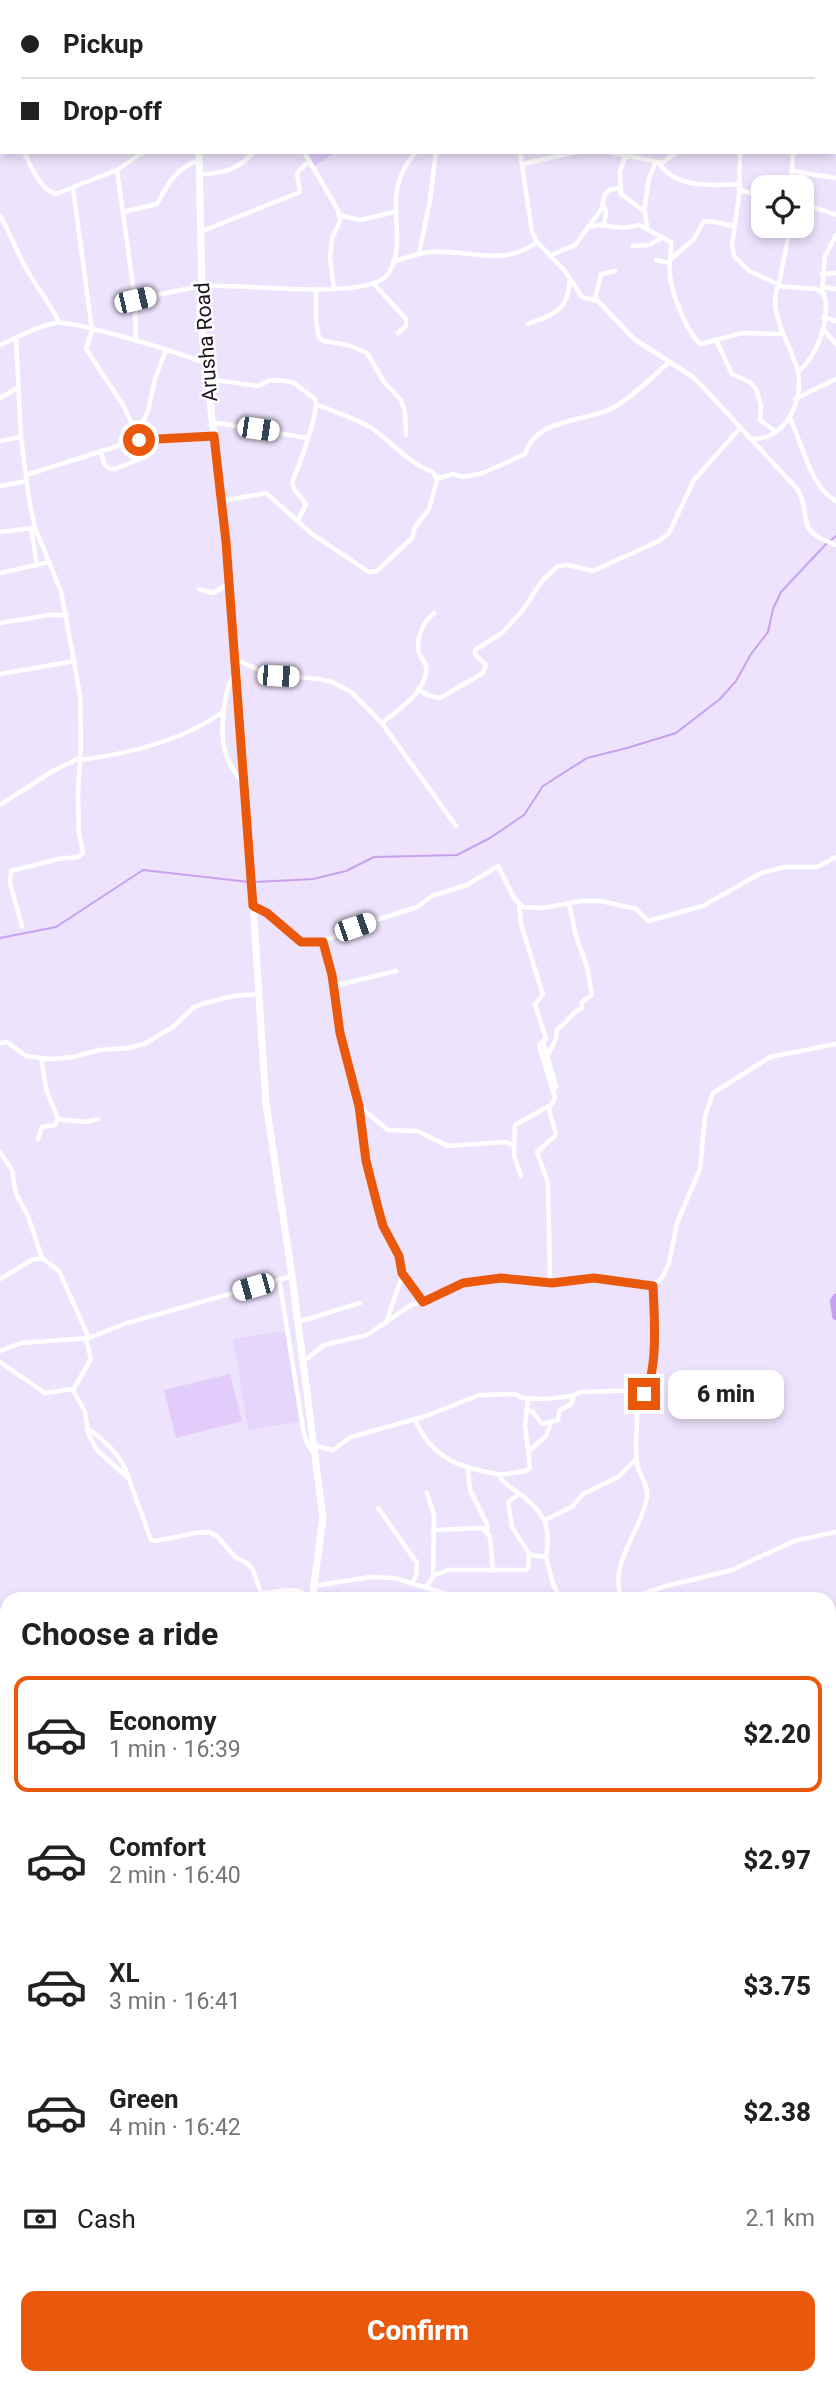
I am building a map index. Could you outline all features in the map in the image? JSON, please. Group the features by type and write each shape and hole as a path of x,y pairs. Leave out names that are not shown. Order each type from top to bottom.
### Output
{"main road":[{"name":"Arusha Road","path":"200,156 200,313 229,583 266,1103 292,1276 323,1521 313,1592"}],"street":[{"path":"25,154 50,192 56,194 117,170 140,154"},
{"path":"200,174 218,174 233,169 244,163 251,154"},
{"path":"305,154 331,195 339,215 339,226 332,238 330,258 334,289"},
{"path":"135,300 202,286 334,289 374,284 382,280 389,272 397,241 394,201 401,172 414,154"},
{"path":"418,254 430,200 436,154"},
{"path":"520,154 528,217 537,242 551,255 582,297 595,299 602,304 634,339 693,377 798,490 807,527 836,545"},
{"path":"522,164 569,154"},
{"path":"615,154 657,163 667,161 675,154"},
{"path":"740,154 740,187 732,245 734,256 749,271 778,285 836,289"},
{"path":"792,175 793,154"},
{"path":"123,212 157,204 166,184 176,173 200,156"},
{"path":"625,157 620,171 622,197 644,212"},
{"path":"200,232 299,193 301,188 297,173 309,161"},
{"path":"657,163 670,176 680,180 740,187 751,191"},
{"path":"647,229 644,212 649,178 657,163"},
{"path":"117,170 135,300 136,341"},
{"path":"792,171 836,178"},
{"path":"73,188 92,330 86,349 123,405 137,433 142,458 115,469 105,465 101,452"},
{"path":"551,255 575,245 603,205 607,192 620,188"},
{"path":"603,205 606,211 604,226"},
{"path":"814,207 836,215"},
{"path":"339,215 353,220 395,212"},
{"path":"0,216 10,231 26,270 59,322"},
{"path":"669,262 694,239 703,222 709,220 734,226"},
{"path":"588,227 624,228 639,225 671,242 669,262 673,291 692,335 701,344 742,332 782,334"},
{"path":"798,372 817,348 826,300 822,290 825,256 836,235"},
{"path":"633,246 649,245 661,237"},
{"path":"752,439 766,438 776,432 790,418 795,399 798,372 782,334 775,303 787,238"},
{"path":"392,263 418,254 438,252 506,256 520,252 537,242"},
{"path":"656,260 669,262"},
{"path":"595,299 601,274 615,271"},
{"path":"822,274 836,274"},
{"path":"528,324 559,311 569,293 570,279"},
{"path":"374,284 405,319 406,326 398,333"},
{"path":"316,289 319,338 367,353 384,382 401,400 405,412 406,435"},
{"path":"824,317 836,321"},
{"path":"0,345 59,322 136,341 206,365"},
{"path":"822,328 836,344"},
{"path":"16,339 21,437 37,565"},
{"path":"716,340 732,374 755,388 761,406 760,420 776,432"},
{"path":"137,433 148,411 148,399 166,350"},
{"path":"206,379 258,386 270,380 294,383 315,399 318,405 372,429 402,456 422,469 430,470 439,478 453,474 466,477 516,460 544,429 609,410 668,363"},
{"path":"795,399 836,379"},
{"path":"0,398 19,387"},
{"path":"298,520 306,504 292,485 300,468 318,405"},
{"path":"790,418 813,475 836,501"},
{"path":"212,422 307,438"},
{"path":"418,689 429,696 440,698 483,674 486,665 475,650 502,633 523,610 542,581 558,566 568,565 593,571 664,537 675,523 694,480 740,428"},
{"path":"0,486 139,440 214,436"},
{"path":"0,441 21,437"},
{"path":"221,501 266,493 312,534 372,572 377,571 412,538 418,523 429,509 436,476"},
{"path":"0,532 33,528"},
{"path":"22,926 10,883 12,872 58,859 78,857 83,853 79,832 80,695 75,660 58,579 33,528"},
{"path":"0,573 50,562"},
{"path":"199,589 214,593 229,583"},
{"path":"382,723 418,689 427,671 418,650 422,626 435,613"},
{"path":"0,624 50,615 67,615"},
{"path":"235,659 278,676 320,679 351,692 382,723 456,826"},
{"path":"0,674 75,660"},
{"path":"236,670 227,685 223,712 225,752 245,786"},
{"path":"0,805 51,772 79,759 130,751 167,740 197,729 223,712"},
{"path":"519,905 530,908 593,901 622,905 639,911 646,920 655,920 685,909 703,906 761,873 785,867 817,867 836,856"},
{"path":"253,901 301,942 323,942 355,927 417,907 432,896 467,885 498,866 519,905 525,938 543,993 535,1004 546,1037 539,1045 555,1099 550,1105 515,1125 514,1155 521,1176"},
{"path":"547,1057 556,1039 557,1029 572,1012 582,1009 582,1002 592,995 569,904"},
{"path":"323,942 334,986 340,1033 359,1106 366,1161 374,1194 383,1226 399,1256 402,1273 423,1302"},
{"path":"334,986 397,971"},
{"path":"0,1043 7,1042 26,1056 57,1059 99,1050 137,1047 173,1027 193,1008 202,1004 233,996 258,994"},
{"path":"542,1041 556,1086 553,1093"},
{"path":"303,1362 324,1345 367,1335 411,1305 478,1280 509,1278 550,1283 594,1278 653,1286 662,1278 669,1263 677,1223 700,1169 705,1116 713,1093 770,1057 836,1044"},
{"path":"38,1139 42,1127 55,1125 58,1119 46,1089 41,1058"},
{"path":"550,1105 556,1135 537,1152 548,1183 550,1283"},
{"path":"359,1106 388,1130 416,1131 448,1146 506,1142 514,1146"},
{"path":"58,1119 85,1122 98,1119"},
{"path":"0,1152 12,1170 16,1194 28,1216 42,1258 59,1271 87,1339 91,1359 73,1389"},
{"path":"0,1279 32,1260 42,1258"},
{"path":"386,1323 402,1273"},
{"path":"0,1351 21,1343 87,1339 124,1324 292,1276"},
{"path":"279,1279 304,1434 308,1445 314,1450 333,1450 351,1437 415,1420 479,1395 515,1394 528,1398 574,1395 581,1392 646,1390"},
{"path":"620,1592 618,1578 626,1548 647,1497 637,1458 637,1413 646,1390 654,1339 653,1286"},
{"path":"298,1322 360,1303"},
{"path":"0,1362 45,1393 73,1389"},
{"path":"73,1389 85,1412 87,1427 100,1453 129,1479"},
{"path":"526,1410 533,1412 542,1424 557,1422 559,1411 571,1404 574,1395"},
{"path":"415,1420 426,1440 444,1457 468,1469 499,1475 528,1470 530,1466 525,1426 528,1398"},
{"path":"528,1452 546,1436 551,1423"},
{"path":"87,1427 98,1434 121,1460 152,1541 209,1532 225,1542 235,1557 251,1567 262,1592"},
{"path":"545,1520 572,1507 583,1494 618,1477 637,1458"},
{"path":"468,1469 470,1490 485,1518 490,1537 493,1571"},
{"path":"499,1475 502,1481 545,1520 548,1535 546,1557 558,1592"},
{"path":"426,1493 433,1512 433,1578"},
{"path":"519,1494 508,1501 512,1527 529,1553 546,1557"},
{"path":"377,1508 416,1563 416,1575 412,1584"},
{"path":"433,1530 480,1527 487,1532"},
{"path":"648,1592 732,1570 794,1541 836,1532"},
{"path":"425,1588 433,1578 448,1570 527,1569 529,1553"},
{"path":"314,1586 370,1577 394,1578 440,1592"},
{"path":"273,1592 303,1592"}],"shaded area":[{"path":"307,154 333,154 313,167"},
{"path":"285,1331 300,1422 248,1430 233,1339"},
{"path":"230,1374 242,1421 176,1438 164,1390"}],"waterway":[{"path":"831,540 836,536"},
{"path":"255,882 313,879 346,871 374,857 457,855 490,838 524,815 543,786 587,758 676,733 720,699 736,681 751,654 768,632 773,609 781,592 827,543"},
{"path":"0,938 56,927 143,870 249,882"},
{"path":"836,1298 836,1316"}],"route":[{"path":"139,440 214,436 242,734 253,906 267,913 301,942 323,942 332,975 340,1033 354,1079 366,1161 383,1226 399,1256 402,1273 423,1302 463,1283 501,1278 541,1283 594,1278 653,1286 654,1339 649,1380 644,1394"}]}
